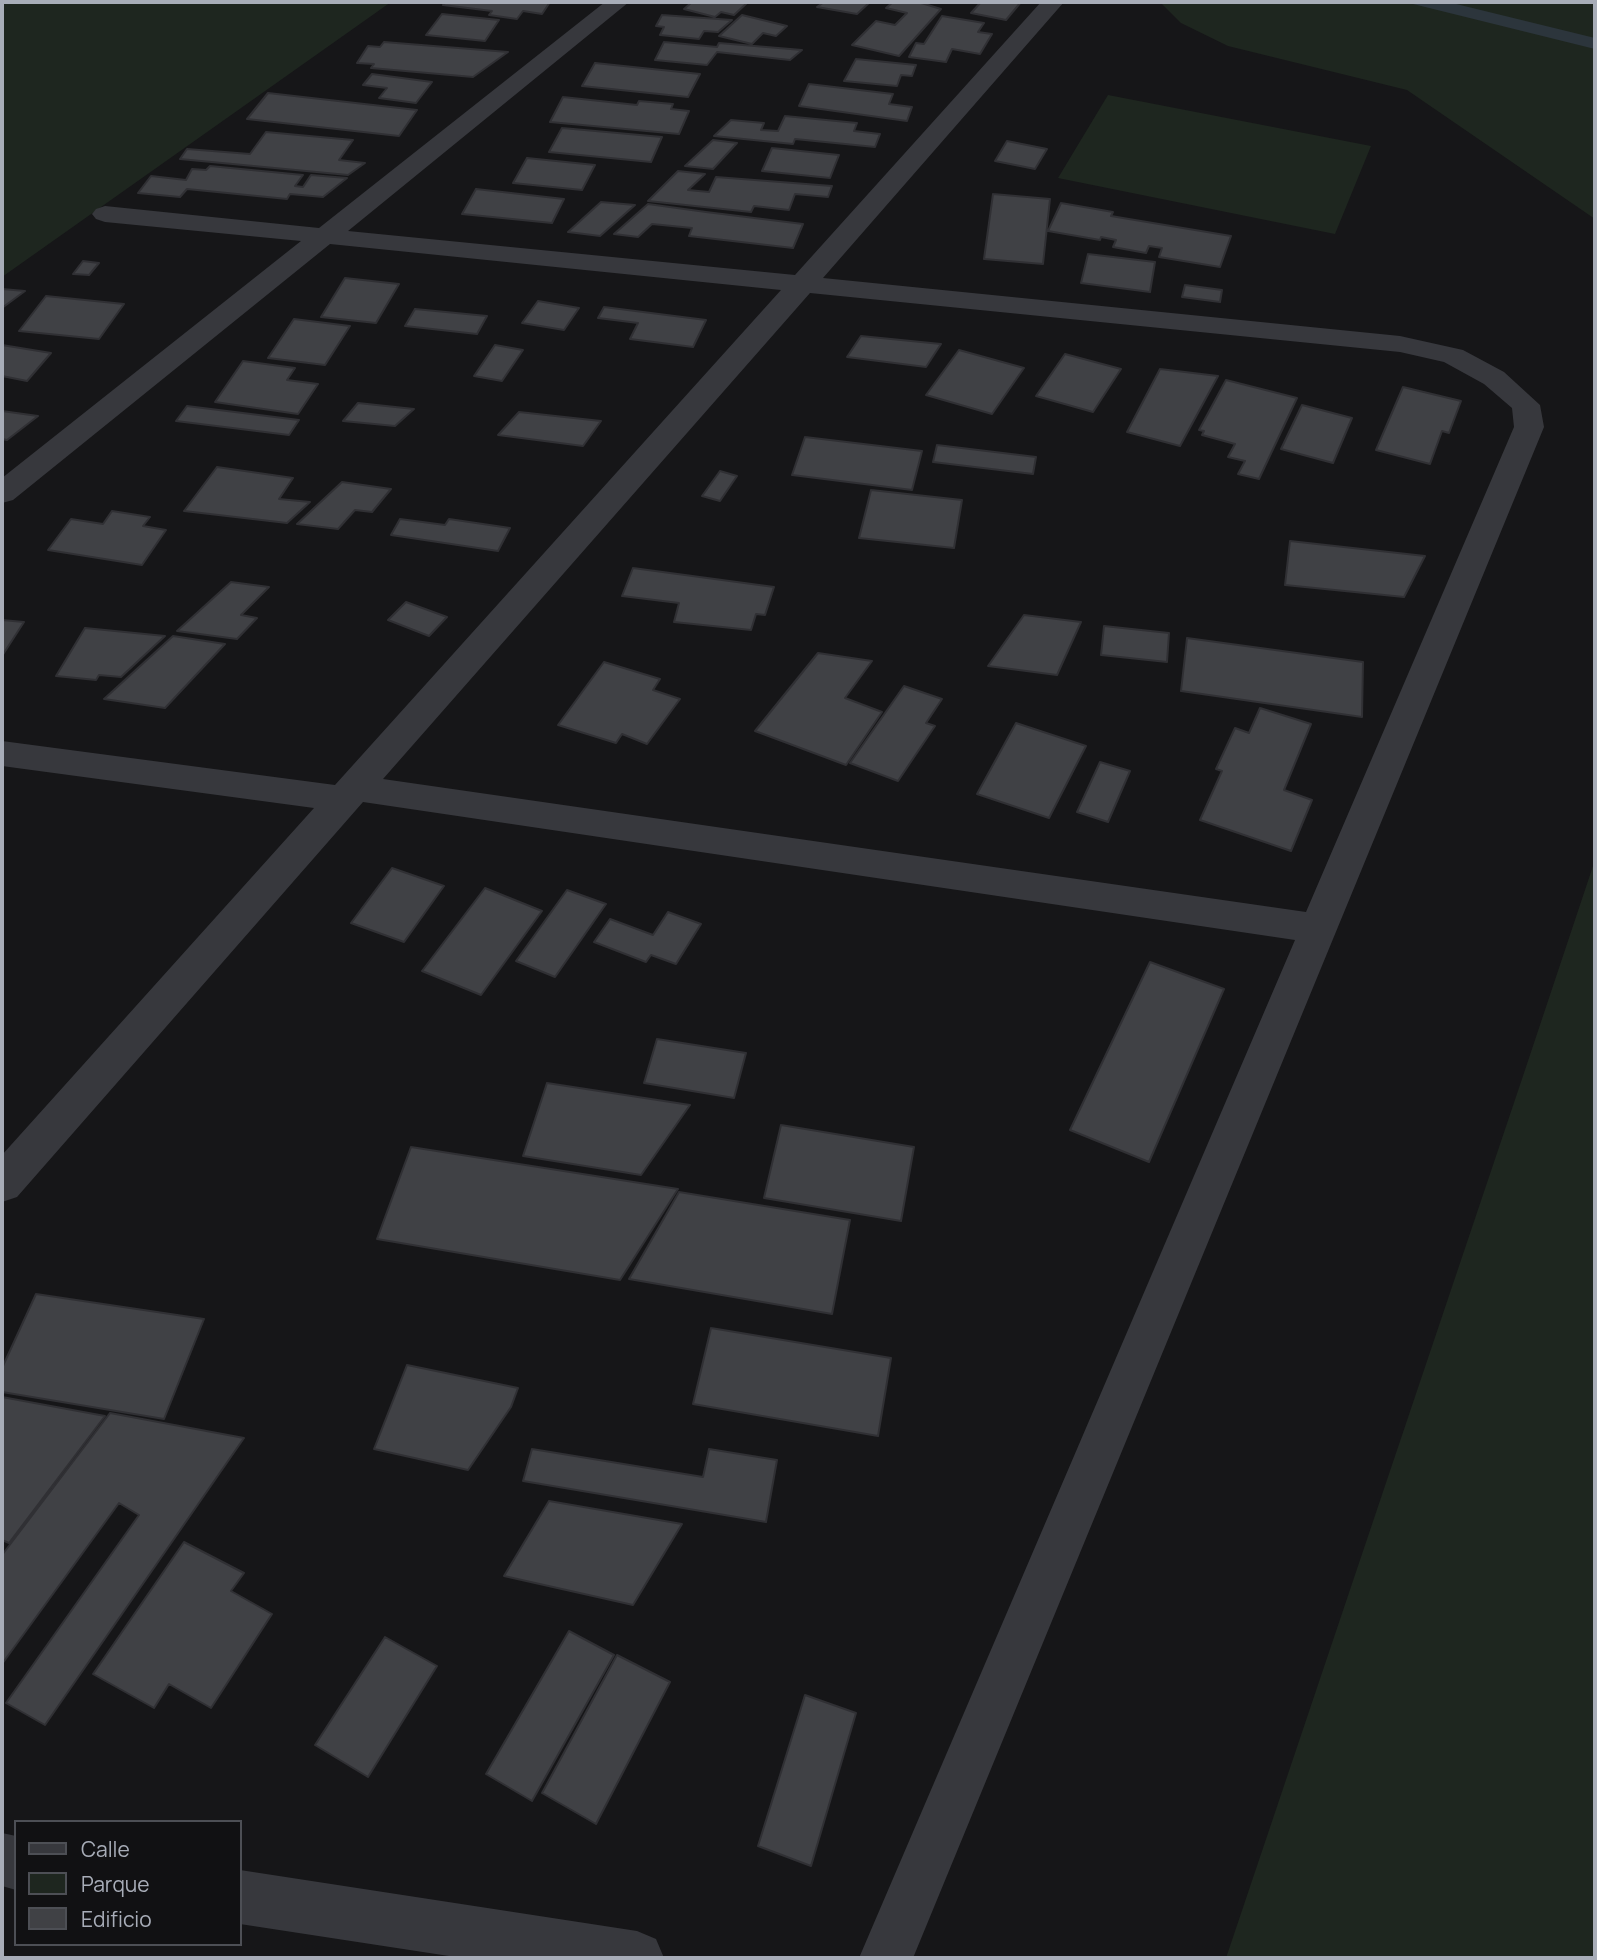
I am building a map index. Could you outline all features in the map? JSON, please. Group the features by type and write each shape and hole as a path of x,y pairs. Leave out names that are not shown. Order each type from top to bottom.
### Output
{"street":[{"path":"2,493 618,2"},
{"path":"2,1184 1053,2"},
{"path":"105,214 1400,344 1453,356 1494,378 1526,405 1529,427 886,1958"},
{"path":"2,753 349,793 1319,929"},
{"path":"242,1897 637,1958"}],"green space":[{"path":"2,2 391,2 2,277"},
{"path":"1160,2 1595,2 1595,219 1407,90 1228,46 1181,23"},
{"path":"1108,95 1371,146 1335,234 1058,178"},
{"path":"1595,860 1595,1958 1226,1958 1523,1076"}],"shaded area":[{"path":"1405,2 1448,2 1595,38 1595,49"}],"building":[{"path":"446,2 550,2 542,14 523,11 517,19 489,15 492,11 443,5"},
{"path":"692,2 748,2 734,15 721,12 715,17 684,9"},
{"path":"824,2 870,2 857,14 817,7"},
{"path":"893,2 918,2 941,9 899,56 852,45 876,21 895,25 907,13 886,8"},
{"path":"981,2 1021,2 1006,20 971,13"},
{"path":"442,14 499,20 485,41 426,35"},
{"path":"662,15 732,20 718,32 704,31 699,39 660,35 664,27 656,26"},
{"path":"742,15 787,26 776,36 763,33 752,44 719,36"},
{"path":"942,16 984,23 978,32 992,34 980,54 952,49 946,62 909,57 916,43 924,44"},
{"path":"384,42 508,52 473,77 371,68 374,64 357,63 368,46 380,47"},
{"path":"664,42 717,47 719,43 802,50 790,60 717,52 707,65 655,60"},
{"path":"856,59 916,65 912,76 901,75 897,86 844,81"},
{"path":"595,63 700,74 688,97 582,86"},
{"path":"372,74 432,82 416,103 379,98 387,88 363,85"},
{"path":"809,84 893,94 889,104 912,107 907,121 799,106"},
{"path":"268,93 417,110 399,136 247,119"},
{"path":"563,97 637,105 639,101 673,104 671,109 689,111 679,134 550,122"},
{"path":"785,116 857,123 854,131 880,134 875,147 795,139 793,144 714,136 731,120 764,123 761,130 778,131"},
{"path":"562,128 662,137 651,162 549,152"},
{"path":"266,132 353,140 339,160 365,163 348,175 180,159 187,149 250,154"},
{"path":"713,140 737,143 713,169 685,166"},
{"path":"1007,141 1047,149 1035,169 995,161"},
{"path":"772,148 839,155 830,178 762,171"},
{"path":"527,158 595,165 582,190 513,183"},
{"path":"210,166 303,175 295,186 303,187 311,175 347,178 323,197 290,194 287,199 187,189 180,197 138,193 151,176 186,180 192,169 206,170"},
{"path":"678,171 705,174 688,190 709,192 716,177 832,186 828,197 795,194 789,210 754,206 751,212 648,201"},
{"path":"476,189 564,199 552,223 462,214"},
{"path":"993,194 1050,199 1043,264 984,259"},
{"path":"601,202 635,205 600,236 568,232"},
{"path":"1061,203 1113,212 1111,216 1231,236 1220,267 1159,257 1162,248 1149,246 1146,253 1113,247 1116,240 1048,231"},
{"path":"648,204 803,224 793,248 689,236 692,228 652,224 638,237 614,234"},
{"path":"1088,254 1155,262 1150,292 1081,283"},
{"path":"83,261 99,263 89,275 73,274"},
{"path":"345,278 399,284 376,323 321,317"},
{"path":"1185,285 1222,290 1220,302 1182,297"},
{"path":"2,289 25,291 2,308"},
{"path":"46,296 124,304 99,339 19,331"},
{"path":"538,301 579,308 564,330 522,323"},
{"path":"604,307 706,320 693,347 630,339 638,323 598,318"},
{"path":"415,309 487,316 477,334 405,326"},
{"path":"294,319 350,326 325,365 268,358"},
{"path":"861,336 941,344 926,367 847,357"},
{"path":"2,345 51,353 27,381 2,376"},
{"path":"495,345 523,350 502,381 474,376"},
{"path":"959,350 1024,368 992,414 926,395"},
{"path":"1065,354 1121,369 1093,412 1036,396"},
{"path":"243,361 295,368 287,380 318,384 298,414 215,402"},
{"path":"1160,369 1218,376 1180,446 1127,432"},
{"path":"1226,380 1297,398 1259,479 1238,474 1245,461 1228,457 1235,444 1202,435 1204,431 1199,430"},
{"path":"1403,387 1461,401 1449,433 1442,431 1430,464 1376,450"},
{"path":"358,403 414,409 395,426 343,421"},
{"path":"1302,405 1352,418 1333,463 1281,449"},
{"path":"187,406 299,420 289,435 176,421"},
{"path":"2,411 38,416 7,440 2,439"},
{"path":"519,412 601,421 583,446 498,435"},
{"path":"805,437 922,451 912,490 792,475"},
{"path":"937,445 1036,457 1033,474 933,462"},
{"path":"217,467 293,478 279,499 310,502 287,523 184,511"},
{"path":"720,471 737,476 720,501 702,496"},
{"path":"342,482 391,489 372,512 355,510 338,529 297,524"},
{"path":"871,490 962,500 954,548 859,538"},
{"path":"112,511 150,517 143,526 166,530 142,565 48,550 71,519 103,524"},
{"path":"400,519 445,525 449,519 510,528 498,551 391,535"},
{"path":"1290,541 1425,556 1404,597 1285,585"},
{"path":"633,568 774,587 765,615 756,614 751,630 674,622 679,603 622,596"},
{"path":"231,582 269,587 241,615 257,618 237,639 177,631"},
{"path":"406,602 447,617 429,636 388,620"},
{"path":"1024,615 1081,622 1057,675 988,666"},
{"path":"2,620 24,622 2,656"},
{"path":"1104,626 1169,633 1167,662 1101,655"},
{"path":"85,628 165,636 121,677 99,675 96,680 56,676"},
{"path":"173,636 225,644 165,708 104,699"},
{"path":"1187,638 1363,662 1362,717 1181,691"},
{"path":"818,653 872,661 845,698 882,712 846,765 755,731"},
{"path":"604,662 660,679 653,690 680,699 647,744 622,734 616,743 558,725"},
{"path":"904,686 942,699 926,723 935,726 898,781 850,763"},
{"path":"1260,708 1311,724 1284,790 1312,800 1291,851 1200,820 1222,771 1216,769 1235,728 1249,733"},
{"path":"1016,723 1086,746 1049,818 977,794"},
{"path":"1100,762 1130,771 1108,822 1077,812"},
{"path":"392,868 444,886 404,942 351,923"},
{"path":"485,888 542,911 481,995 422,971"},
{"path":"567,890 606,904 555,977 516,961"},
{"path":"668,912 701,924 676,964 651,955 646,962 594,942 610,919 653,935"},
{"path":"1150,962 1224,989 1149,1162 1070,1130"},
{"path":"657,1039 746,1053 734,1098 644,1083"},
{"path":"547,1083 690,1105 641,1175 523,1156"},
{"path":"781,1125 914,1147 901,1221 764,1198"},
{"path":"411,1147 678,1189 620,1280 377,1239"},
{"path":"679,1192 850,1220 832,1314 629,1279"},
{"path":"36,1294 204,1319 164,1419 2,1392 2,1368"},
{"path":"711,1328 891,1358 878,1436 693,1404"},
{"path":"407,1365 518,1388 511,1407 468,1470 374,1449"},
{"path":"2,1397 105,1416 9,1543 2,1540"},
{"path":"110,1413 244,1438 45,1725 6,1703 139,1515 119,1503 2,1664 2,1555"},
{"path":"532,1449 703,1477 709,1449 777,1460 766,1522 523,1481"},
{"path":"549,1501 682,1524 633,1605 504,1576"},
{"path":"184,1542 244,1573 231,1591 272,1614 211,1708 169,1684 154,1708 93,1674"},
{"path":"569,1631 614,1655 532,1801 486,1774"},
{"path":"385,1637 437,1666 368,1777 315,1745"},
{"path":"617,1655 670,1682 596,1824 542,1793"},
{"path":"805,1695 856,1713 811,1866 758,1846"}]}
